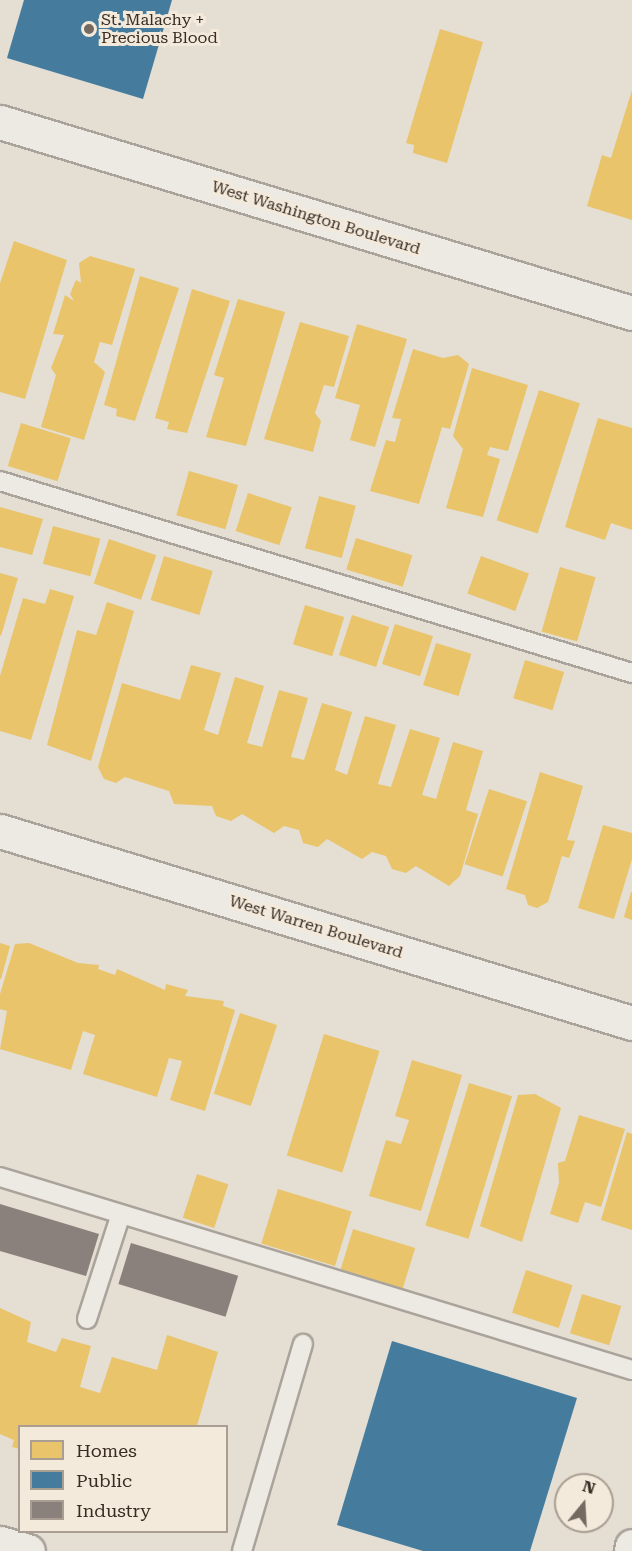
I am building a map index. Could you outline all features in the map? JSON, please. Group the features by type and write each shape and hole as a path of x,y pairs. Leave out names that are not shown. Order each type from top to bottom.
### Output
{"street":[{"name":"West Washington Boulevard","path":"0,122 632,313"},
{"name":"West Warren Boulevard","path":"0,831 632,1023"},
{"path":"0,1543 28,1551"},
{"path":"630,1551 632,1546"}],"lane":[{"path":"0,481 632,673"},
{"path":"0,1177 632,1370"},
{"path":"87,1319 121,1214"},
{"path":"242,1551 303,1344"}],"building: Homes":[{"path":"440,29 483,42 447,163 413,153 414,145 406,143"},
{"path":"632,90 632,220 587,206 602,155 611,158"},
{"path":"14,241 67,260 25,399 0,392 0,283"},
{"path":"90,256 135,269 112,345 100,342 94,362 105,372 84,440 41,427 56,375 51,368 64,335 53,334 65,295 74,301 70,294 76,280 81,283 79,263"},
{"path":"140,276 179,288 135,421 116,416 117,409 104,405"},
{"path":"192,289 230,301 187,433 167,429 169,422 155,418"},
{"path":"238,299 285,312 246,446 206,437 224,378 214,375"},
{"path":"300,322 349,336 334,387 324,385 315,413 321,421 313,452 264,439"},
{"path":"357,324 407,339 375,447 350,440 360,405 335,398"},
{"path":"413,349 443,358 458,355 469,364 450,429 442,427 419,504 370,491 386,440 395,442 401,419 392,418"},
{"path":"472,368 528,385 508,451 490,447 487,455 500,459 483,517 446,508 463,449 453,436"},
{"path":"539,390 580,403 538,534 497,520"},
{"path":"598,418 632,428 632,530 611,523 605,540 565,527"},
{"path":"21,423 71,438 58,481 8,466"},
{"path":"189,471 238,485 225,529 176,515"},
{"path":"248,493 292,507 279,545 236,531"},
{"path":"319,496 356,506 342,558 305,548"},
{"path":"0,507 43,519 32,555 0,547"},
{"path":"53,526 100,539 90,576 43,564"},
{"path":"356,538 412,555 403,587 346,570"},
{"path":"109,539 156,555 141,600 94,583"},
{"path":"164,556 213,571 199,615 151,600"},
{"path":"481,556 529,573 515,611 467,594"},
{"path":"560,567 596,577 577,642 542,631"},
{"path":"0,573 18,578 1,636 0,635"},
{"path":"50,589 74,596 31,740 0,731 0,676 23,598 45,604"},
{"path":"107,602 134,611 91,761 47,745 77,630 96,635"},
{"path":"305,605 344,617 332,656 293,644"},
{"path":"352,615 389,627 376,667 339,655"},
{"path":"395,624 433,636 420,676 382,664"},
{"path":"436,643 471,654 459,696 423,685"},
{"path":"525,660 564,672 553,710 513,698"},
{"path":"191,665 221,673 204,730 218,735 235,677 264,686 247,743 262,747 279,690 308,698 291,757 304,760 322,703 352,712 335,770 347,775 365,716 396,725 378,784 391,787 410,729 440,738 422,795 436,799 453,742 483,751 466,810 478,814 460,876 449,886 416,866 406,873 392,869 386,856 372,852 362,859 327,839 318,847 303,843 299,830 284,826 274,833 242,814 231,821 216,816 212,806 174,804 169,791 125,777 116,783 104,779 98,767 122,683 180,700"},
{"path":"540,772 583,786 567,840 575,841 569,858 562,856 548,902 537,908 528,905 525,895 506,889"},
{"path":"489,789 527,801 503,876 465,864"},
{"path":"603,825 632,833 632,859 614,919 578,908"},
{"path":"632,892 632,920 624,917"},
{"path":"0,943 10,946 1,979 0,979"},
{"path":"29,943 78,963 99,965 98,969 115,975 117,969 165,990 166,984 188,990 185,996 224,1001 223,1006 235,1010 205,1111 170,1100 182,1061 169,1058 157,1097 83,1074 95,1035 83,1031 71,1070 0,1049 7,1011 0,1009 0,994 15,944"},
{"path":"240,1013 277,1025 251,1106 214,1094"},
{"path":"324,1034 379,1051 342,1172 287,1155"},
{"path":"412,1060 462,1075 421,1211 369,1196 386,1140 401,1144 409,1120 395,1116"},
{"path":"469,1083 512,1096 468,1239 425,1225"},
{"path":"535,1094 561,1108 522,1242 480,1226 518,1095"},
{"path":"579,1115 625,1129 601,1207 585,1202 578,1223 550,1214 559,1183 558,1163 565,1161"},
{"path":"627,1132 632,1134 632,1230 601,1220"},
{"path":"197,1174 228,1184 214,1228 183,1218"},
{"path":"278,1189 352,1212 335,1266 261,1244"},
{"path":"353,1229 415,1248 403,1288 341,1269"},
{"path":"526,1270 573,1285 559,1328 512,1313"},
{"path":"582,1294 621,1306 609,1345 570,1333"},
{"path":"0,1308 31,1322 27,1342 56,1352 62,1338 91,1346 80,1387 100,1393 112,1357 157,1370 167,1335 218,1352 197,1425 18,1425 18,1448 12,1447 14,1440 0,1434"}],"building: Public":[{"name":"St. Malachy + Precious Blood","path":"24,0 172,0 143,99 7,58"},
{"path":"392,1341 577,1398 530,1551 423,1551 337,1525"}],"building: Industry":[{"path":"0,1204 99,1234 86,1276 0,1251"},
{"path":"131,1243 238,1276 226,1317 118,1284"}],"place":[{"name":"St. Malachy + Precious Blood","path":"89,29"}]}
